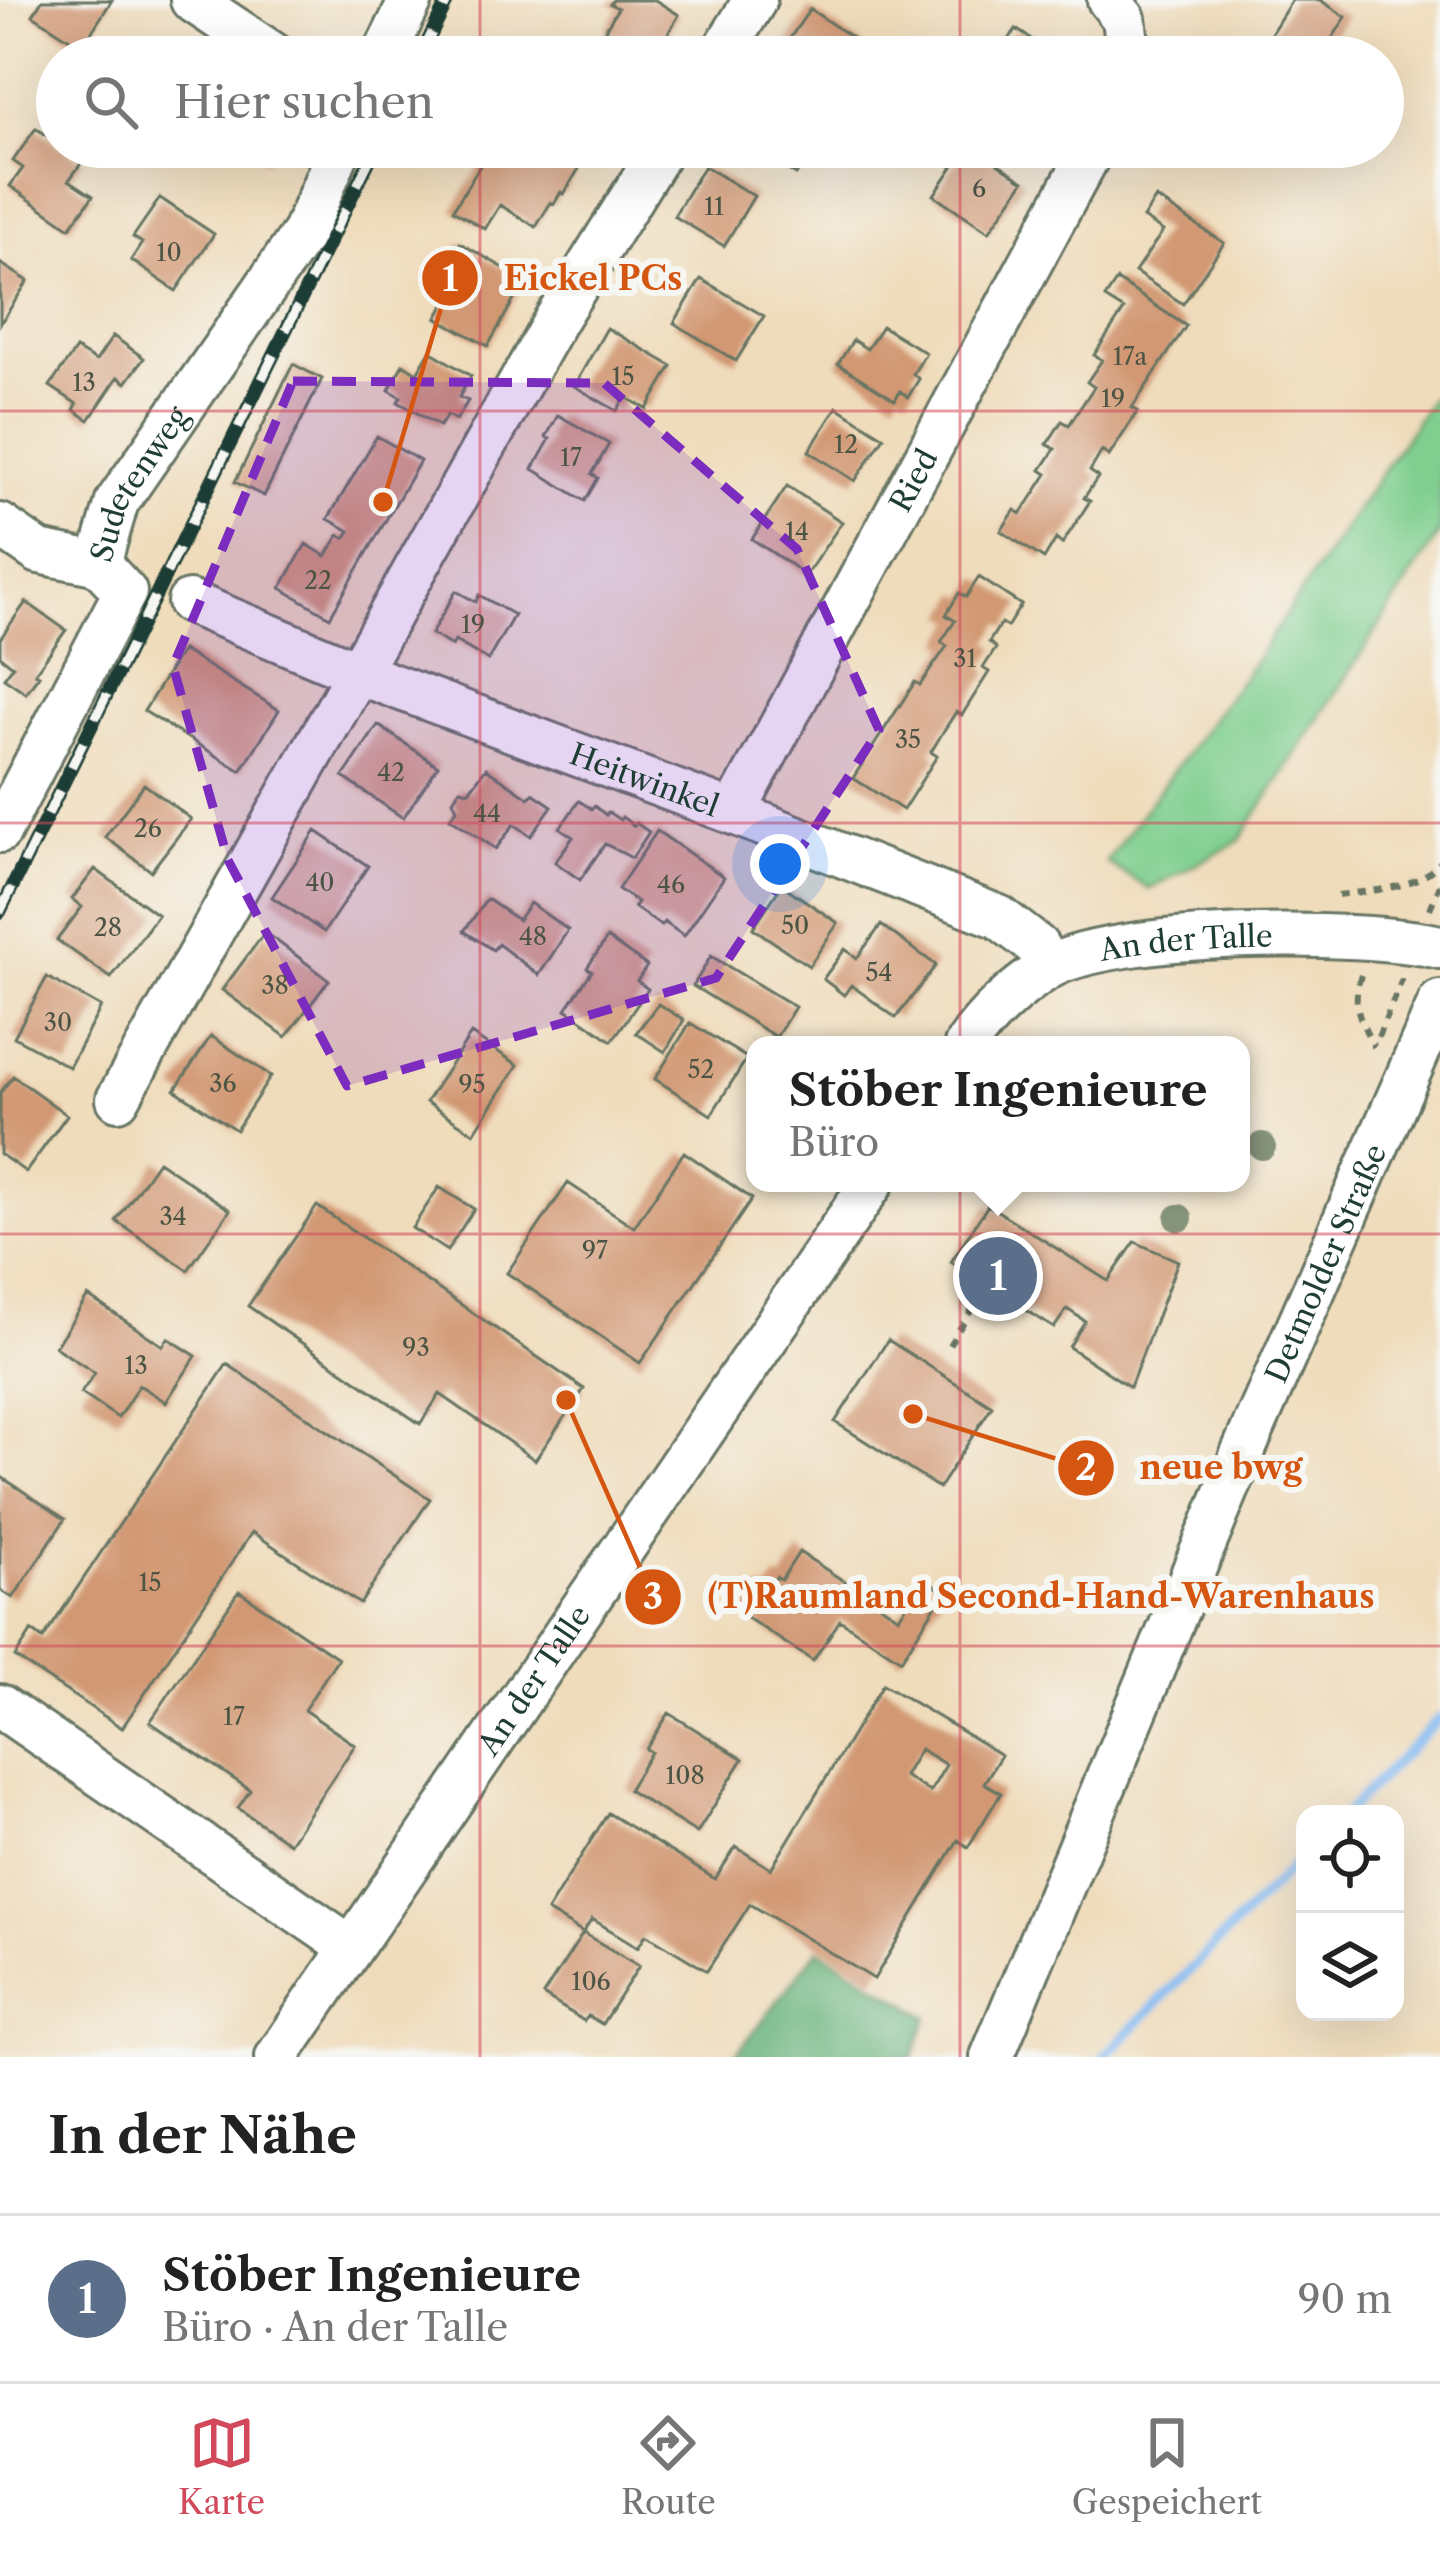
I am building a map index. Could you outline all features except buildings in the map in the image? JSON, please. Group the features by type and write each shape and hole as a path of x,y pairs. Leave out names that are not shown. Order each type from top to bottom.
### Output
{"street":[{"path":"192,0 246,36"},
{"path":"393,36 411,0"},
{"path":"732,36 755,0"},
{"path":"1109,0 1124,19 1126,36"},
{"name":"Sudetenweg","path":"0,831 124,592 99,564 117,502 304,232 331,168"},
{"path":"118,1099 556,320 650,168"},
{"name":"Ried","path":"734,813 1082,168"},
{"path":"0,525 39,552 99,564"},
{"name":"Heitwinkel","path":"189,602 356,672 999,917 1037,946 1049,967"},
{"name":"An der Talle","path":"972,1036 983,1020 1049,967 1100,950 1182,940 1294,935 1417,941 1440,947"},
{"name":"Detmolder Straße","path":"992,2057 1243,1454 1440,1002"},
{"name":"An der Talle","path":"277,2057 866,1192"},
{"path":"0,1706 350,1947"}],"path":[{"path":"949,1345 987,1286"}],"highlighted area":[{"path":"293,381 604,383 797,549 879,730 716,978 347,1086 228,860 173,666"}],"green space":[{"path":"1440,386 1440,532 1239,841 1149,889 1106,862 1255,661"},
{"path":"818,1949 928,2017 913,2057 734,2057"}],"waterway":[{"path":"1354,1805 1440,1718"},
{"path":"1104,2057 1296,1863"}],"railway":[{"path":"430,36 448,0"},
{"path":"0,912 366,168"}],"place":[{"name":"Eickel PCs","path":"383,502"},
{"name":"Stöber Ingenieure","path":"998,1276"},
{"name":"(T)Raumland Second-Hand-Warenhaus","path":"566,1400"},
{"name":"neue bwg","path":"913,1414"}]}
